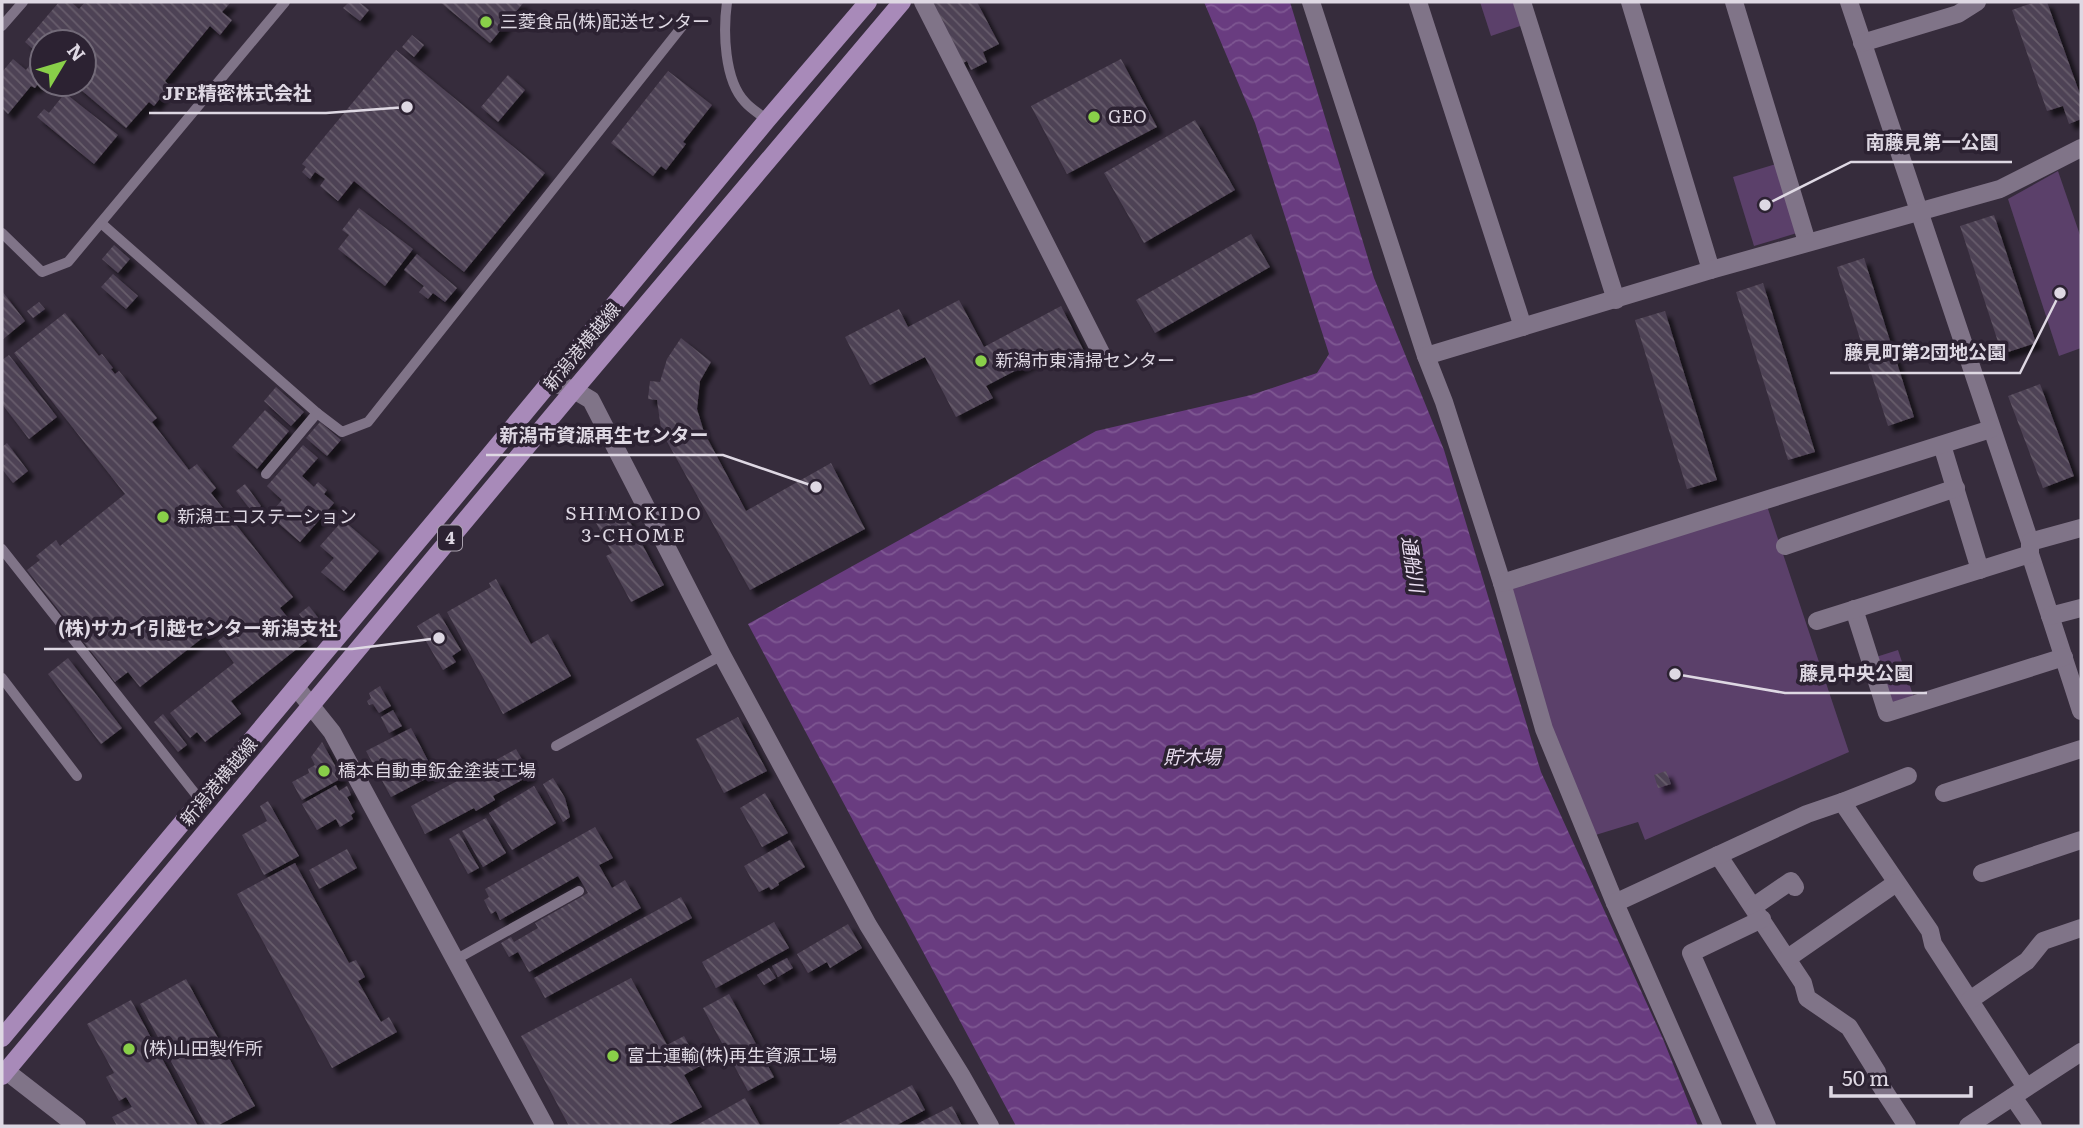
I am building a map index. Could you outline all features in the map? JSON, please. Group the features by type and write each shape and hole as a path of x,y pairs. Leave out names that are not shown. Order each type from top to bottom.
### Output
{"main road":[{"name":"新潟港横越線","path":"2,1038 868,2"},
{"name":"新潟港横越線","path":"4,1074 573,390 902,2"}],"street":[{"path":"923,2 1102,355"},
{"path":"1311,2 1426,356 1444,402 1502,583 1544,729 1615,903 1713,1126"},
{"path":"1418,2 1523,327"},
{"path":"1522,2 1616,300"},
{"path":"1630,2 1711,270"},
{"path":"1734,2 1807,242"},
{"path":"1849,2 2030,548 2050,617 2077,684 2081,711"},
{"path":"1862,43 1958,14 1977,2"},
{"path":"1426,356 1807,242 2000,189 2081,148"},
{"path":"550,382 573,390 590,400 722,655 867,925 990,1126"},
{"path":"1502,583 1991,429"},
{"path":"1942,445 1980,570"},
{"path":"1785,546 1956,488"},
{"path":"1817,621 1980,570 2081,528"},
{"path":"2050,617 2081,608"},
{"path":"1854,609 1887,713 2064,657"},
{"path":"296,687 332,732 545,1126"},
{"path":"1944,793 2081,749"},
{"path":"1615,903 1807,814 1908,776"},
{"path":"1842,802 1930,931 1933,944 1969,1000 2020,1092 2033,1126"},
{"path":"1982,873 2081,840"},
{"path":"1718,855 1788,958 1803,983 1807,998 1849,1027 1877,1072 1879,1083 1907,1126"},
{"path":"1767,1126 1691,953 1758,913 1791,881 1795,887"},
{"path":"1788,958 1896,883"},
{"path":"1969,1000 2026,961 2043,941 2081,928"},
{"path":"1968,1126 2081,1052"},
{"path":"4,1074 77,1126"}],"lane":[{"path":"2,26 23,2"},
{"path":"2,233 41,272 68,262 285,2"},
{"path":"727,2 724,39 733,84 744,102 767,120"},
{"path":"101,223 342,432 368,422 684,24"},
{"path":"266,474 317,413"},
{"path":"2,550 201,801"},
{"path":"556,746 722,655"},
{"path":"2,678 77,776"},
{"path":"455,960 579,891"}],"shaded area":[{"path":"1480,2 1522,2 1529,23 1491,36"},
{"path":"1776,164 1797,233 1754,246 1733,177"},
{"path":"2058,171 2081,238 2081,348 2059,356 2008,199"},
{"path":"1765,500 1849,752 1645,840 1638,822 1589,837 1502,583"},
{"path":"1898,650 1914,698 1892,705 1876,657"}],"water":[{"name":"貯木場","path":"1204,2 1290,2 1374,278 1444,450 1541,772 1663,1039 1698,1126 1016,1126 748,624 1096,431 1251,395 1317,373 1329,354 1255,123"}],"building":[{"path":"59,2 71,2 79,9 85,2 231,2 222,12 232,20 220,35 210,26 165,81 170,86 154,106 149,102 126,128 91,98 98,98 98,28 37,28"},
{"path":"349,2 359,2 369,10 360,21 343,8"},
{"name":"三菱食品(株)配送センター","path":"440,2 524,2 490,43"},
{"path":"929,2 977,2 999,44 983,52 987,62 971,70 967,61 961,64"},
{"path":"2035,2 2047,2 2081,97 2081,119 2069,124 2063,106 2047,111 2012,10"},
{"path":"412,35 424,45 414,57 402,47"},
{"path":"396,50 545,173 464,272 354,181 338,201 320,186 325,179 315,172 310,179 302,172 306,167 302,164"},
{"path":"13,59 26,70 28,67 28,90 8,114 2,108 2,72"},
{"name":"GEO","path":"1121,59 1157,127 1067,174 1031,106"},
{"path":"668,71 712,105 683,142 686,144 666,170 661,166 653,176 611,143"},
{"path":"508,75 525,90 498,122 481,107"},
{"path":"61,98 71,98 118,135 94,164 37,117 44,109 49,113"},
{"path":"1195,120 1235,190 1144,243 1104,173"},
{"path":"359,208 413,249 385,286 338,249 349,235 342,230"},
{"path":"1994,215 2036,343 2002,354 1960,226"},
{"path":"1251,234 1270,267 1155,333 1136,300"},
{"path":"114,245 130,259 118,273 102,259"},
{"path":"417,254 457,288 445,302 433,293 428,299 419,292 424,286 404,270"},
{"path":"1864,258 1914,417 1888,426 1837,267"},
{"path":"113,274 138,296 126,309 101,287"},
{"path":"1763,283 1815,452 1788,460 1736,292"},
{"path":"2,291 25,321 2,340"},
{"name":"新潟市東清掃センター","path":"959,300 984,347 1061,306 1086,355 1067,365 1059,348 986,386 993,398 956,417 925,357 870,385 845,337 899,309 908,327"},
{"path":"39,302 45,309 33,318 27,311"},
{"path":"1665,311 1717,480 1687,489 1635,320"},
{"name":"新潟エコステーション","path":"65,313 99,356 102,354 115,374 119,371 157,418 152,422 189,470 197,464 216,488 211,493 293,597 280,608 307,641 231,701 241,714 205,742 197,732 190,738 170,713 234,663 218,641 232,630 224,621 140,687 128,672 115,682 27,570 40,560 36,556 56,540 60,546 125,494 14,353"},
{"path":"681,338 711,362 700,381 697,409 704,432 746,511 831,463 865,529 750,590 665,438 657,400 648,399 650,381 660,382 667,359"},
{"path":"9,355 57,417 29,439 2,404 2,360"},
{"path":"2040,384 2074,476 2043,488 2008,396"},
{"path":"276,387 304,412 291,426 264,401"},
{"path":"265,410 289,431 257,469 232,447"},
{"path":"320,422 341,440 327,456 306,438"},
{"path":"7,443 28,471 13,483 2,469 2,447"},
{"path":"303,445 318,458 302,476 314,487 318,482 327,490 324,494 334,503 300,542 269,515 282,500 267,486"},
{"path":"245,484 261,506 253,513 236,491"},
{"path":"620,503 664,585 631,602 606,556 612,553 593,517"},
{"path":"343,520 379,551 344,591 321,572 334,558 320,546"},
{"path":"496,579 531,644 548,634 571,676 503,714 447,612 491,587 489,583"},
{"path":"309,606 323,624 313,632 299,614"},
{"path":"439,613 461,650 452,656 456,662 443,670 417,626"},
{"path":"68,658 122,728 101,744 48,674"},
{"path":"380,686 391,706 379,713 373,704 369,705 367,701 371,698 369,693"},
{"path":"393,710 402,726 389,733 381,717"},
{"path":"163,714 187,745 178,752 154,722"},
{"path":"738,717 767,771 724,793 696,739"},
{"path":"411,728 435,774 391,797 366,751"},
{"name":"橋本自動車鈑金塗装工場","path":"322,742 342,778 302,800 292,782 309,773 308,769 315,765 311,757"},
{"path":"516,749 531,775 493,796 495,800 476,811 474,808 425,834 411,806"},
{"path":"1666,771 1671,784 1658,788 1654,775"},
{"path":"553,778 565,798 570,817 563,822 543,784"},
{"path":"336,785 339,791 347,786 351,795 347,797 355,812 351,815 353,819 340,827 336,819 317,830 302,804"},
{"path":"534,786 556,823 512,850 489,813"},
{"path":"765,793 788,833 762,847 740,808"},
{"path":"268,801 299,856 264,875 242,835 267,821 260,806"},
{"path":"486,818 506,853 483,867 462,831"},
{"path":"595,827 613,858 599,865 612,888 625,880 641,908 529,972 518,952 509,957 501,943 511,937 514,942 538,928 535,923 588,893 578,876 500,920 496,911 491,914 484,900 489,897 485,889"},
{"path":"459,833 479,868 468,874 449,839"},
{"path":"790,840 805,867 771,890 769,887 759,892 744,866"},
{"path":"347,849 357,868 319,889 309,870"},
{"path":"295,863 349,963 356,960 365,977 358,981 381,1022 389,1017 397,1032 332,1068 237,894"},
{"path":"681,897 692,918 545,998 534,978"},
{"path":"774,922 789,948 716,988 702,962"},
{"path":"848,924 862,948 830,968 827,962 808,973 797,954"},
{"path":"787,958 793,968 778,977 772,966"},
{"path":"769,968 776,978 764,985 757,975"},
{"name":"富士運輸(株)再生資源工場","path":"631,978 667,1045 684,1036 700,1066 684,1075 702,1107 666,1126 569,1126 521,1036"},
{"path":"186,979 255,1106 217,1126 206,1126 140,1004"},
{"path":"729,994 774,1077 748,1091 703,1008"},
{"name":"(株)山田製作所","path":"131,1000 198,1126 117,1126 112,1117 132,1107 126,1097 119,1101 106,1077 114,1073 87,1024"},
{"path":"912,1085 925,1110 895,1126 835,1126"},
{"path":"745,1098 760,1125 695,1126"},
{"path":"952,1106 962,1126 913,1126"}],"place":[{"name":"三菱食品(株)配送センター","path":"486,22"},
{"name":"JFE精密株式会社","path":"407,107"},
{"name":"GEO","path":"1094,117"},
{"name":"南藤見第一公園","path":"1765,205"},
{"name":"藤見町第2団地公園","path":"2060,293"},
{"name":"新潟市東清掃センター","path":"981,361"},
{"name":"新潟市資源再生センター","path":"816,487"},
{"name":"新潟エコステーション","path":"163,517"},
{"name":"(株)サカイ引越センター新潟支社","path":"439,638"},
{"name":"藤見中央公園","path":"1675,674"},
{"name":"橋本自動車鈑金塗装工場","path":"324,771"},
{"name":"(株)山田製作所","path":"129,1049"},
{"name":"富士運輸(株)再生資源工場","path":"613,1056"}],"district":[{"name":"SHIMOKIDO 3-CHOME","path":"634,524"}],"water label":[{"name":"通船川","path":"1413,564"}]}
